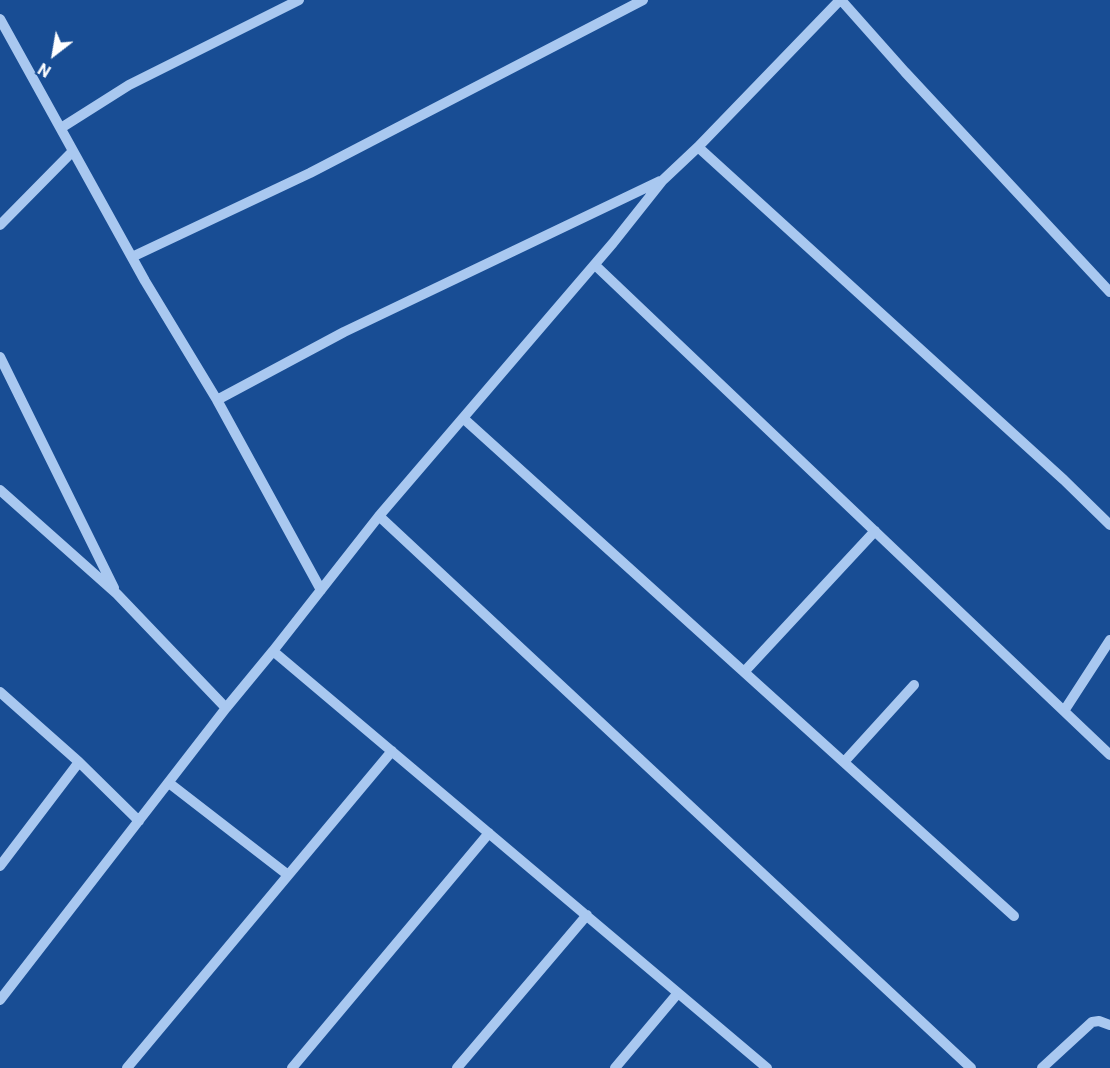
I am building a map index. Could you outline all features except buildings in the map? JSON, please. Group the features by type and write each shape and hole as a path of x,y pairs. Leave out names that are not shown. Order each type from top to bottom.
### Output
{"street":[{"path":"61,129 129,85 299,0"},
{"path":"132,257 310,173 644,0"},
{"path":"0,999 226,708 379,516 595,265 663,180 841,0 1110,292"},
{"path":"0,19 132,257 217,400 321,590"},
{"path":"698,147 1064,480 1110,525"},
{"path":"0,225 73,151"},
{"path":"217,400 344,332 663,180"},
{"path":"595,265 1110,755"},
{"path":"0,357 117,594"},
{"path":"463,418 1014,916"},
{"path":"0,490 117,594 226,708"},
{"path":"379,516 971,1068"},
{"path":"744,672 875,531"},
{"path":"1064,711 1110,640"},
{"path":"273,651 767,1068"},
{"path":"844,762 914,685"},
{"path":"0,692 139,821"},
{"path":"126,1068 392,751"},
{"path":"0,866 78,762"},
{"path":"169,783 288,875"},
{"path":"292,1068 489,833"},
{"path":"457,1068 587,915"},
{"path":"615,1068 678,993"},
{"path":"1042,1068 1092,1022 1099,1021 1110,1025"}]}
